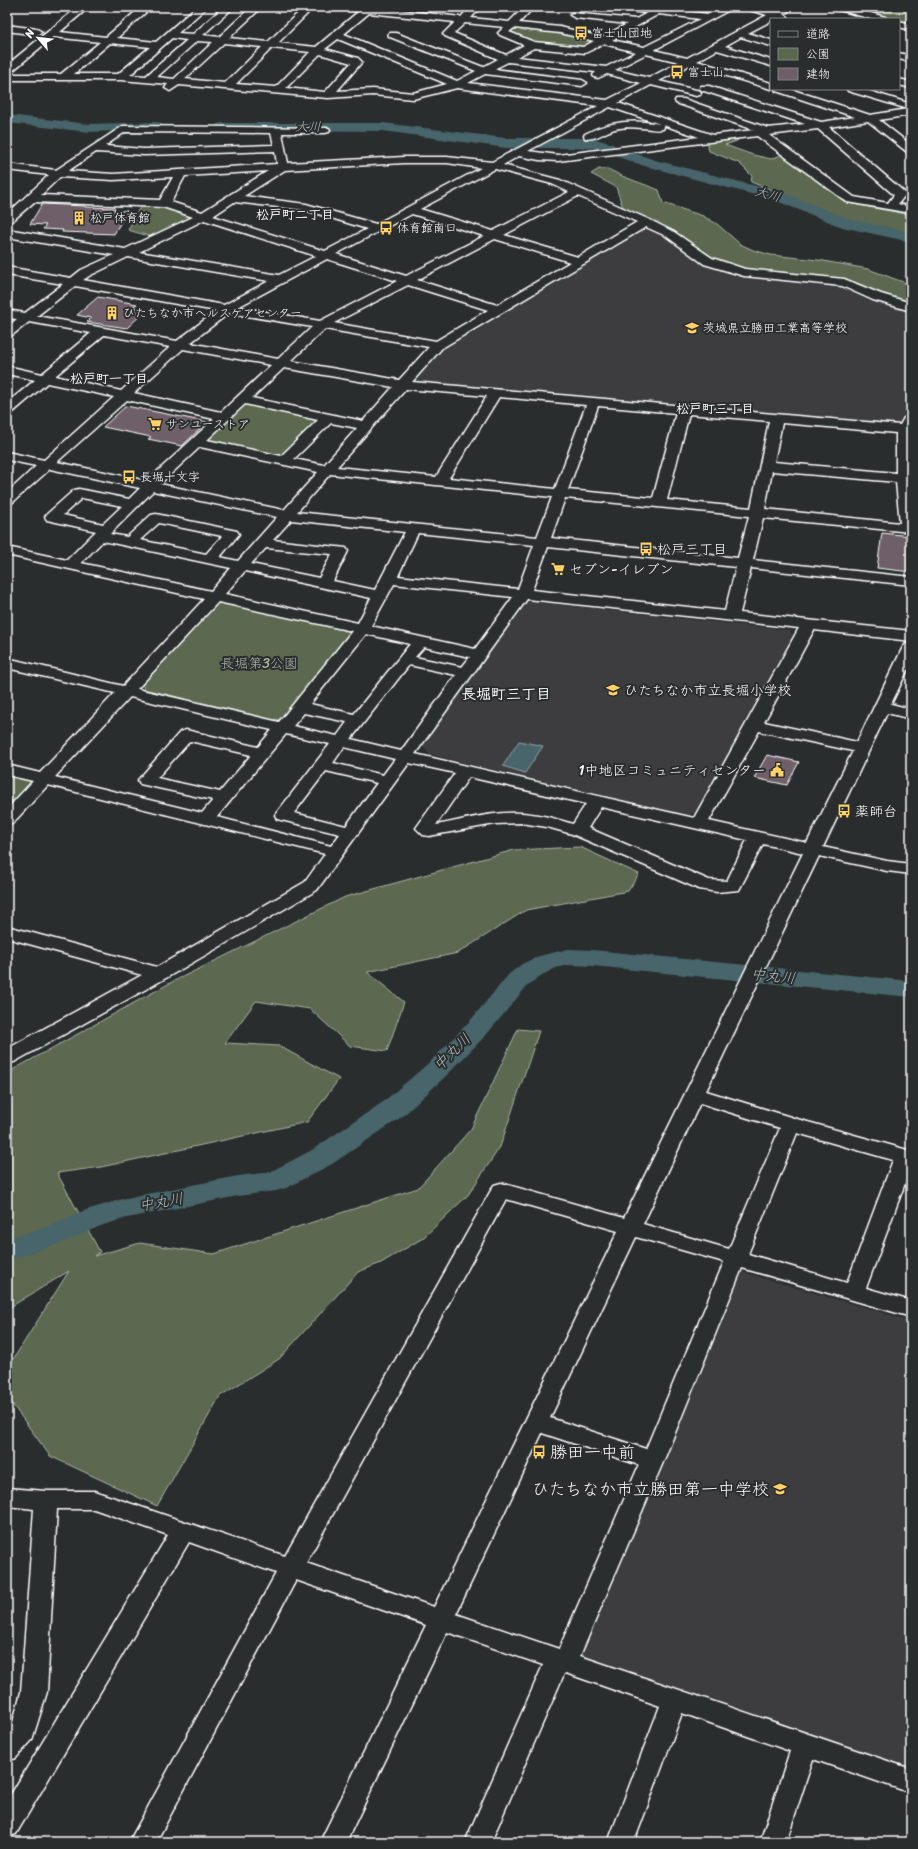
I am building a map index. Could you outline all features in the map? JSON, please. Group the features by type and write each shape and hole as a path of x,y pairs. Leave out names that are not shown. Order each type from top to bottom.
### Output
{"street":[{"path":"56,17 69,7"},
{"path":"7,70 84,7"},
{"path":"64,78 147,7"},
{"path":"121,78 202,7"},
{"path":"148,80 229,7"},
{"path":"166,92 257,7"},
{"path":"227,88 309,7"},
{"path":"344,7 369,8 415,15 560,30 714,68 770,86"},
{"path":"373,50 424,7"},
{"path":"476,7 448,34 507,58 607,70 677,88 700,90 820,125 900,194 891,206"},
{"path":"529,7 503,33 532,45 581,50 658,11"},
{"path":"560,30 582,7"},
{"path":"622,7 710,17"},
{"path":"558,96 730,7 772,17 790,7"},
{"path":"749,7 772,17"},
{"path":"839,7 878,18"},
{"path":"278,91 318,50 369,8"},
{"path":"575,15 638,22"},
{"path":"7,500 181,344 227,308 519,154 770,18"},
{"path":"900,24 911,27"},
{"path":"7,28 40,29 25,41"},
{"path":"398,30 485,71 582,83"},
{"path":"52,34 159,45"},
{"path":"740,34 770,43"},
{"path":"170,35 318,50 357,62 328,95"},
{"path":"338,35 457,85 558,96 611,104 653,117 699,134"},
{"path":"7,77 121,78 227,88 328,95 373,92 413,96 457,85 532,45"},
{"path":"718,47 770,63"},
{"path":"900,51 911,55"},
{"path":"654,63 667,56"},
{"path":"900,56 911,59"},
{"path":"702,75 714,68"},
{"path":"629,76 641,69"},
{"path":"653,117 732,73"},
{"path":"677,88 690,82"},
{"path":"900,82 911,85"},
{"path":"783,90 870,118 911,150"},
{"path":"855,90 911,108"},
{"path":"673,105 764,132 851,200 911,210"},
{"path":"519,154 548,158 598,153 911,112"},
{"path":"589,136 609,126 631,125 653,126 714,138"},
{"path":"7,220 58,174 123,129 167,140 279,148"},
{"path":"276,130 283,167"},
{"path":"95,149 167,140 276,130 325,130"},
{"path":"898,139 911,137"},
{"path":"7,167 58,174 113,177 426,160 496,166 540,177 646,222 670,234 708,261 728,268 744,272 844,283 876,297 911,307"},
{"path":"7,333 85,272 204,216 233,200 283,167"},
{"path":"164,204 180,173"},
{"path":"70,565 150,486 322,324 577,192"},
{"path":"31,198 164,204 497,309"},
{"path":"233,200 260,201 306,207 377,228"},
{"path":"411,210 580,261"},
{"path":"7,819 214,597 438,345 646,222"},
{"path":"7,234 280,279"},
{"path":"7,271 438,345"},
{"path":"7,314 403,385 776,418 908,426 903,478 908,528 327,470 198,442"},
{"path":"7,410 101,331"},
{"path":"7,370 224,417"},
{"path":"440,481 495,394"},
{"path":"243,400 366,426"},
{"path":"7,1057 159,974 312,886 465,672 523,594 593,403"},
{"path":"659,503 683,410"},
{"path":"284,461 328,418"},
{"path":"731,617 757,513 776,418"},
{"path":"7,456 288,515 911,581"},
{"path":"767,466 903,478"},
{"path":"132,504 79,493 52,517 104,532 130,542 381,596"},
{"path":"130,542 156,518 232,534 210,559"},
{"path":"206,819 300,707 362,629 381,596 414,529"},
{"path":"262,543 341,551 324,584"},
{"path":"7,551 479,654"},
{"path":"389,579 911,636"},
{"path":"699,825 809,625"},
{"path":"267,835 420,641"},
{"path":"333,1842 911,647"},
{"path":"406,660 465,672"},
{"path":"7,663 699,825 887,866 911,869"},
{"path":"300,707 359,720"},
{"path":"882,707 911,714"},
{"path":"753,725 862,748"},
{"path":"224,798 146,780 186,735 262,753"},
{"path":"322,765 388,781"},
{"path":"7,770 336,852"},
{"path":"465,771 425,828 429,831 494,820 521,818 548,822 578,830 704,885 717,887 733,886 757,838"},
{"path":"578,830 596,801"},
{"path":"283,814 351,832"},
{"path":"7,932 159,974"},
{"path":"694,1094 791,1124 908,1157 854,1293"},
{"path":"478,1842 653,1460 735,1257 791,1124"},
{"path":"142,1842 291,1567 501,1190 911,1309"},
{"path":"536,1422 653,1460"},
{"path":"7,1497 46,1500 94,1500 911,1781"},
{"path":"7,1750 23,1732 34,1692 46,1500"},
{"path":"7,1825 184,1530"},
{"path":"620,1842 675,1699"},
{"path":"773,1842 806,1744"}],"shaded area":[{"name":"茨城県立勝田工業高等学校","path":"646,227 651,227 673,240 842,284 911,310 911,410 903,424 898,425 417,383 414,379 443,345"},
{"name":"ひたちなか市立長堀小学校","path":"524,601 788,630 793,634 700,811 683,817 429,754 423,746"},
{"name":"ひたちなか市立勝田第一中学校","path":"739,1271 911,1321 911,1773 581,1657"}],"green space":[{"path":"845,7 911,7 911,25 900,23 900,18 883,18"},
{"path":"512,27 560,32 596,41 582,49 534,44 505,33"},
{"path":"741,137 737,141 725,145 753,155 771,159 781,155 838,194 847,203 911,215 911,235 851,223 751,182 752,176 739,163 709,151 707,143"},
{"path":"599,169 608,169 659,190 663,203 703,216 717,224 740,244 753,250 771,255 818,260 868,269 911,285 911,305 899,302 847,281 745,270 713,261 675,232 624,211 616,187 591,174"},
{"path":"141,205 162,206 197,217 152,237 128,230"},
{"path":"246,403 321,419 281,458 204,441"},
{"name":"長堀第3公園","path":"217,602 351,631 352,635 283,718 275,720 144,689 141,681"},
{"path":"7,775 33,781 7,809"},
{"path":"580,847 639,874 628,891 526,910 458,953 367,972 404,1002 387,1051 350,1046 310,1009 256,1001 225,1043 279,1046 339,1079 307,1122 101,1167 57,1173 100,1252 94,1256 140,1243 214,1254 418,1188 471,1129 518,1029 539,1031 500,1147 468,1195 423,1238 381,1263 358,1272 279,1359 220,1396 157,1506 50,1456 7,1397 7,1369 69,1271 7,1309 7,1073 170,983 345,897 514,850"}],"water":[{"path":"519,741 543,746 525,773 503,766"}],"building":[{"name":"松戸体育館","path":"42,204 115,208 114,211 127,211 114,234 62,232 63,230 43,229 46,225 30,224"},
{"name":"ひたちなか市ヘルスケアセンター","path":"98,297 137,304 132,307 146,310 127,328 87,322 91,318 77,315"},
{"name":"サンユーストア","path":"126,406 207,422 182,446 148,439 151,437 103,427"},
{"path":"882,533 911,536 911,572 877,568"},
{"name":"1中地区コミュニティセンター","path":"767,755 799,762 787,785 754,778"}],"waterway":[{"name":"大川","path":"7,119 89,128 156,126"},
{"name":"大川","path":"222,127 383,127 506,143 592,143 608,147"},
{"name":"大川","path":"623,154 650,163 780,197 848,224 911,237"},
{"name":"中丸川","path":"7,1250 53,1235 93,1218 126,1208 238,1186 276,1181 322,1157 393,1109 440,1067 478,1028 518,980 531,970 548,962 568,957 593,958 911,989"}],"place":[{"name":"富士山団地","path":"581,33"},
{"name":"富士山","path":"677,72"},
{"name":"松戸体育館","path":"79,218"},
{"name":"体育館南口","path":"386,228"},
{"name":"ひたちなか市ヘルスケアセンター","path":"112,313"},
{"name":"茨城県立勝田工業高等学校","path":"692,328"},
{"name":"サンユーストア","path":"155,424"},
{"name":"長堀十文字","path":"129,477"},
{"name":"松戸三丁目","path":"646,549"},
{"name":"セブン-イレブン","path":"558,569"},
{"name":"ひたちなか市立長堀小学校","path":"613,690"},
{"name":"1中地区コミュニティセンター","path":"777,770"},
{"name":"薬師台","path":"844,811"},
{"name":"勝田一中前","path":"539,1452"},
{"name":"ひたちなか市立勝田第一中学校","path":"780,1489"}],"district":[{"name":"松戸町二丁目","path":"295,214"},
{"name":"松戸町一丁目","path":"109,378"},
{"name":"松戸町三丁目","path":"715,408"},
{"name":"長堀町三丁目","path":"506,694"}]}
